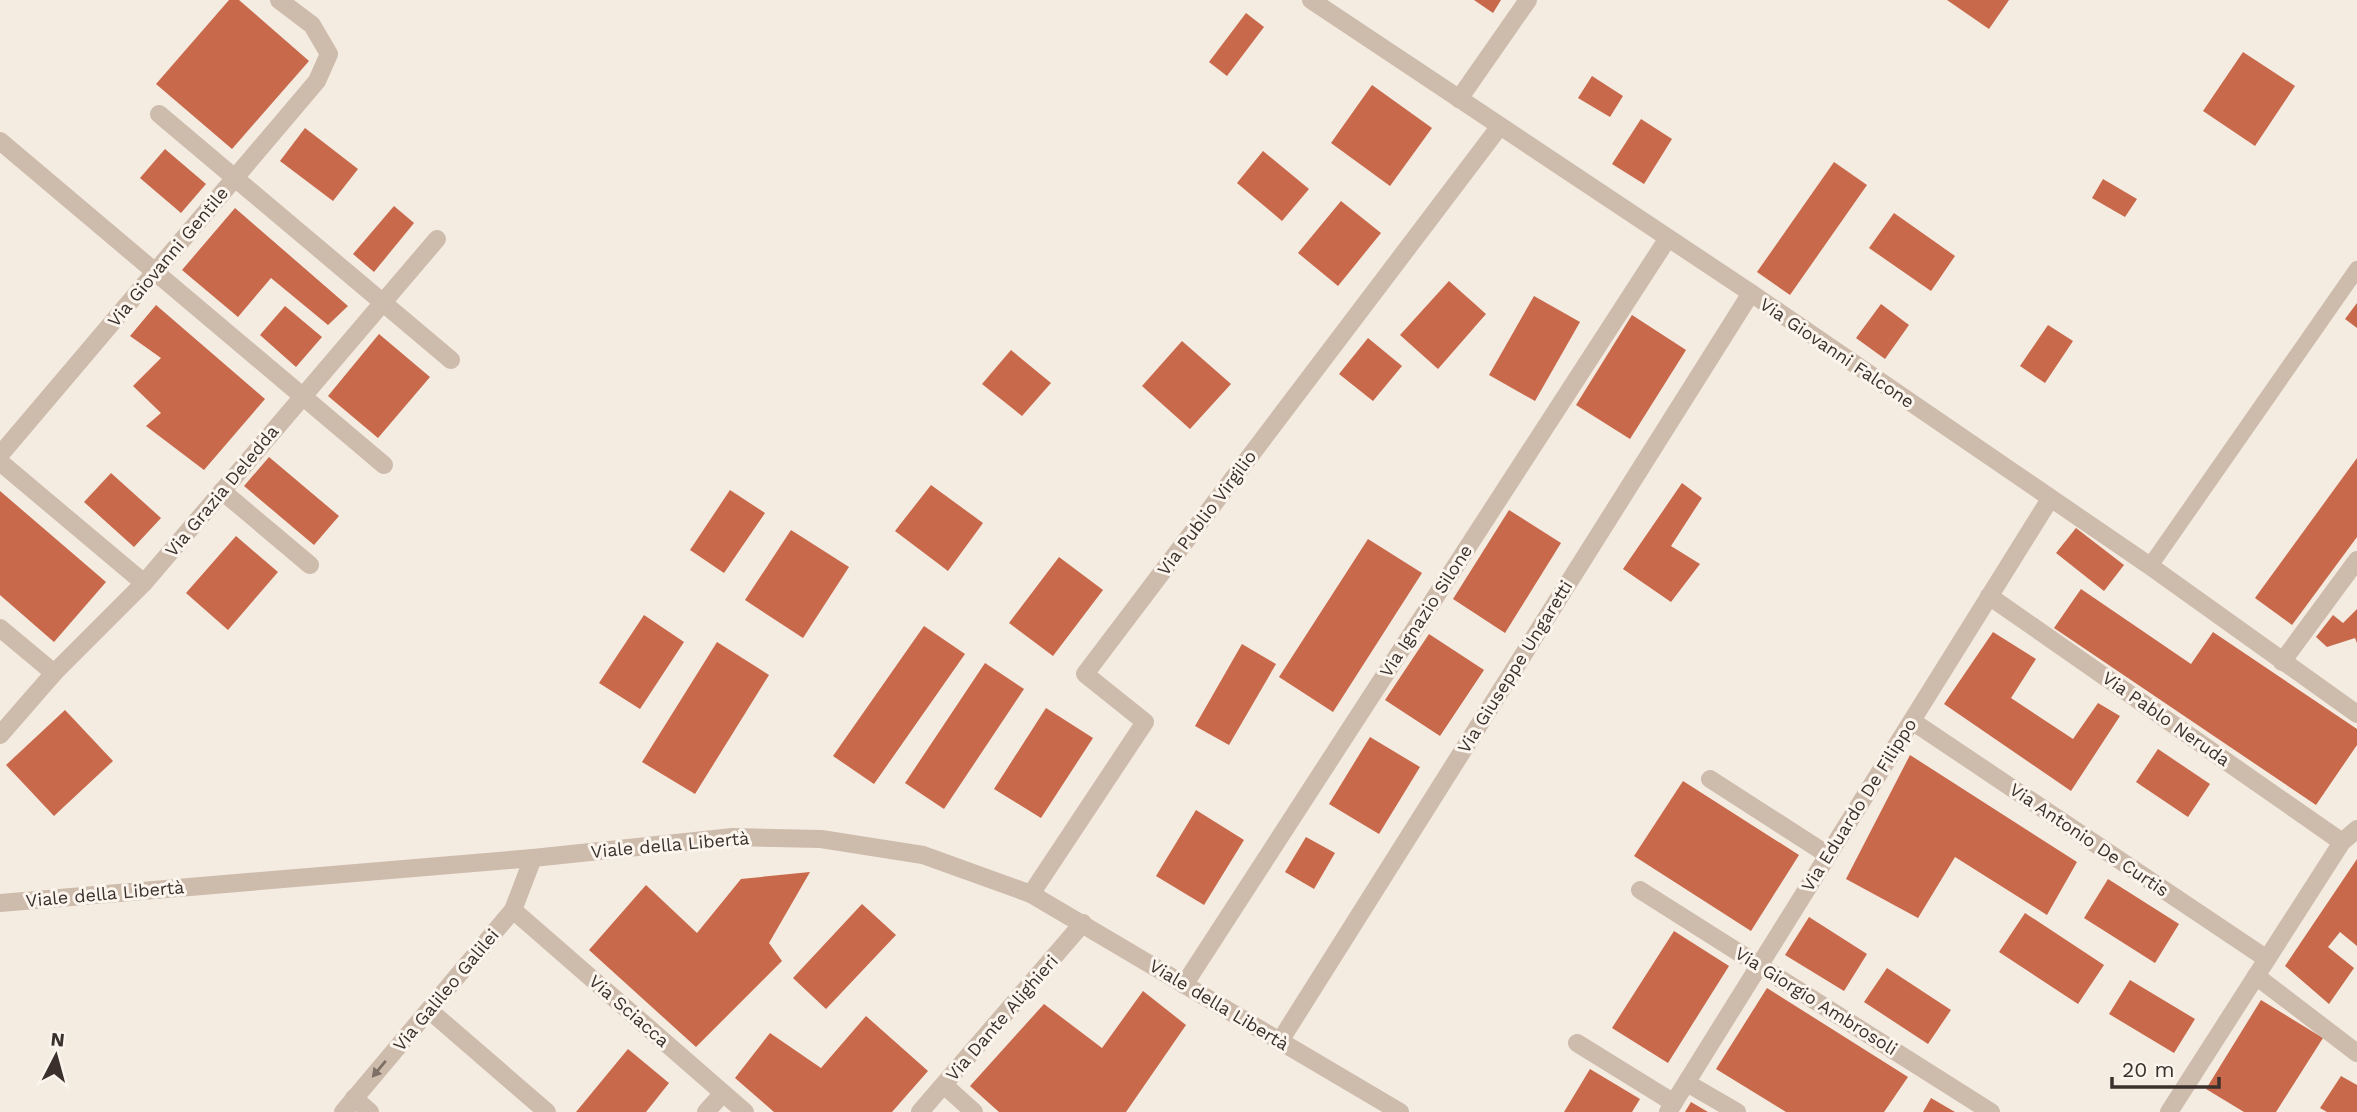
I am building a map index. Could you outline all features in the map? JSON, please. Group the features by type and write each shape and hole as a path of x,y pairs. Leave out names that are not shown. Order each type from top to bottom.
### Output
{"street":[{"name":"Via Giovanni Gentile","path":"0,455 317,81 329,54 312,25 279,0"},
{"name":"Via Giovanni Falcone","path":"1311,0 1751,293 2150,566 2357,714"},
{"path":"1459,99 1528,0"},
{"path":"159,114 451,360"},
{"name":"Via Publio Virgilio","path":"1031,894 1145,722 1085,674 1500,126"},
{"path":"0,141 384,465"},
{"name":"Via Ignazio Silone","path":"1184,985 1668,238"},
{"name":"Via Grazia Deledda","path":"0,735 54,673 144,583 437,239"},
{"name":"Via Giuseppe Ungaretti","path":"1280,1041 1751,293"},
{"path":"0,462 144,583"},
{"path":"222,491 310,565"},
{"name":"Via Eduardo De Filippo","path":"1671,1107 2050,499"},
{"path":"2282,662 2357,559"},
{"name":"Via Pablo Neruda","path":"1989,596 2342,842"},
{"path":"0,628 54,673"},
{"name":"Via Antonio De Curtis","path":"1912,721 2267,959"},
{"path":"1710,779 1828,855"},
{"path":"2169,1112 2342,842 2357,829"},
{"name":"Viale della Libertà","path":"0,902 533,858 733,837 821,839 923,855 1031,894 1400,1112"},
{"name":"Via Galileo Galilei","path":"349,1105 513,910 533,858"},
{"name":"Via Giorgio Ambrosoli","path":"1640,890 1992,1112"},
{"name":"Via Sciacca","path":"513,910 746,1112"},
{"name":"Via Dante Alighieri","path":"920,1112 1083,923"},
{"path":"2256,976 2357,1054"},
{"path":"429,1010 547,1112"},
{"path":"1577,1043 1671,1107"},
{"path":"1687,1083 1737,1112"},
{"path":"944,1085 974,1112"},
{"path":"706,1112 723,1093"},
{"path":"349,1105 370,1112"}],"lane":[{"path":"2150,566 2357,269"}],"building":[{"path":"229,0 239,0 309,61 232,149 156,84"},
{"path":"1474,0 1501,0 1493,13"},
{"path":"1947,0 2009,0 1989,29"},
{"path":"1246,13 1264,27 1227,76 1209,62"},
{"path":"2243,52 2295,86 2255,146 2203,111"},
{"path":"1592,76 1623,96 1610,117 1578,98"},
{"path":"1372,85 1432,128 1390,186 1331,143"},
{"path":"1641,119 1672,139 1644,184 1612,164"},
{"path":"305,128 358,169 333,201 280,161"},
{"path":"165,149 206,184 181,213 140,178"},
{"path":"1263,151 1309,189 1282,221 1237,183"},
{"path":"1834,162 1867,185 1790,295 1757,272"},
{"path":"2103,179 2137,199 2125,217 2092,198"},
{"path":"1341,201 1381,233 1338,286 1298,253"},
{"path":"394,206 414,223 374,272 353,254"},
{"path":"235,208 348,306 328,325 271,278 238,317 182,270"},
{"path":"1894,213 1955,256 1931,291 1869,248"},
{"path":"1449,281 1486,314 1438,369 1400,335"},
{"path":"1534,296 1580,322 1535,401 1489,375"},
{"path":"2357,303 2357,328 2345,319"},
{"path":"1881,304 1909,325 1885,359 1856,338"},
{"path":"156,305 265,399 204,470 146,426 161,413 133,386 161,358 130,336"},
{"path":"285,306 322,337 296,367 260,335"},
{"path":"1632,315 1686,350 1630,439 1576,405"},
{"path":"2048,325 2073,341 2045,383 2020,366"},
{"path":"379,334 430,377 378,438 328,396"},
{"path":"1368,338 1402,366 1373,401 1339,374"},
{"path":"1182,341 1231,384 1190,429 1142,386"},
{"path":"1011,350 1051,383 1022,416 982,384"},
{"path":"269,457 339,516 314,545 244,486"},
{"path":"2357,458 2357,537 2292,625 2255,598"},
{"path":"111,473 161,518 134,547 84,502"},
{"path":"1682,483 1702,498 1671,546 1700,564 1671,602 1623,569"},
{"path":"931,485 983,523 948,571 895,531"},
{"path":"730,490 765,513 724,573 690,550"},
{"path":"0,491 106,582 54,642 0,595"},
{"path":"1509,510 1561,543 1505,633 1453,599"},
{"path":"2076,528 2124,565 2104,591 2056,553"},
{"path":"791,530 849,567 803,638 745,600"},
{"path":"236,536 278,572 228,630 186,593"},
{"path":"1368,539 1422,573 1333,712 1279,677"},
{"path":"1059,557 1103,590 1053,656 1009,623"},
{"path":"2081,589 2191,664 2213,632 2357,729 2357,745 2316,805 2054,628"},
{"path":"2357,609 2357,643 2355,638 2327,647 2316,637 2333,615 2343,623"},
{"path":"644,615 684,642 640,709 599,683"},
{"path":"924,626 965,654 874,784 833,756"},
{"path":"1993,632 2036,659 2011,698 2073,739 2098,703 2120,716 2071,791 1944,704"},
{"path":"1429,634 1484,670 1440,736 1385,700"},
{"path":"717,642 769,675 695,794 642,762"},
{"path":"1242,644 1276,664 1229,745 1195,726"},
{"path":"985,663 1024,689 944,809 905,783"},
{"path":"1046,708 1093,738 1041,818 994,789"},
{"path":"65,710 113,761 54,816 6,765"},
{"path":"1370,737 1420,767 1379,834 1329,804"},
{"path":"2158,749 2210,784 2188,817 2136,782"},
{"path":"1910,755 2077,862 2047,915 1955,857 1918,918 1846,879"},
{"path":"1683,781 1799,855 1751,931 1634,856"},
{"path":"1196,810 1244,840 1204,905 1156,876"},
{"path":"1306,837 1335,853 1314,889 1285,872"},
{"path":"2357,859 2357,946 2340,932 2328,947 2354,968 2329,1004 2285,966"},
{"path":"810,872 769,943 782,961 696,1047 589,950 646,885 697,933 741,879"},
{"path":"2108,879 2179,924 2155,963 2084,918"},
{"path":"862,904 896,935 826,1009 793,978"},
{"path":"2025,913 2104,965 2078,1004 1999,952"},
{"path":"1809,917 1867,954 1844,991 1785,955"},
{"path":"1674,931 1729,966 1668,1063 1612,1028"},
{"path":"1887,968 1951,1010 1928,1044 1864,1002"},
{"path":"2130,980 2195,1019 2174,1053 2109,1014"},
{"path":"1767,988 1908,1077 1884,1112 1786,1112 1716,1069"},
{"path":"1143,991 1186,1025 1126,1112 999,1112 970,1086 1044,1004 1102,1048"},
{"path":"2261,1000 2323,1038 2276,1112 2244,1112 2206,1089"},
{"path":"866,1016 928,1071 892,1112 774,1112 735,1078 770,1033 821,1068"},
{"path":"628,1049 669,1083 646,1112 576,1112"},
{"path":"1590,1069 1640,1099 1632,1112 1564,1112"},
{"path":"2341,1076 2357,1085 2357,1112 2327,1112 2320,1108"},
{"path":"1931,1098 1955,1112 1923,1112"},
{"path":"1691,1102 1708,1112 1685,1112"}]}
